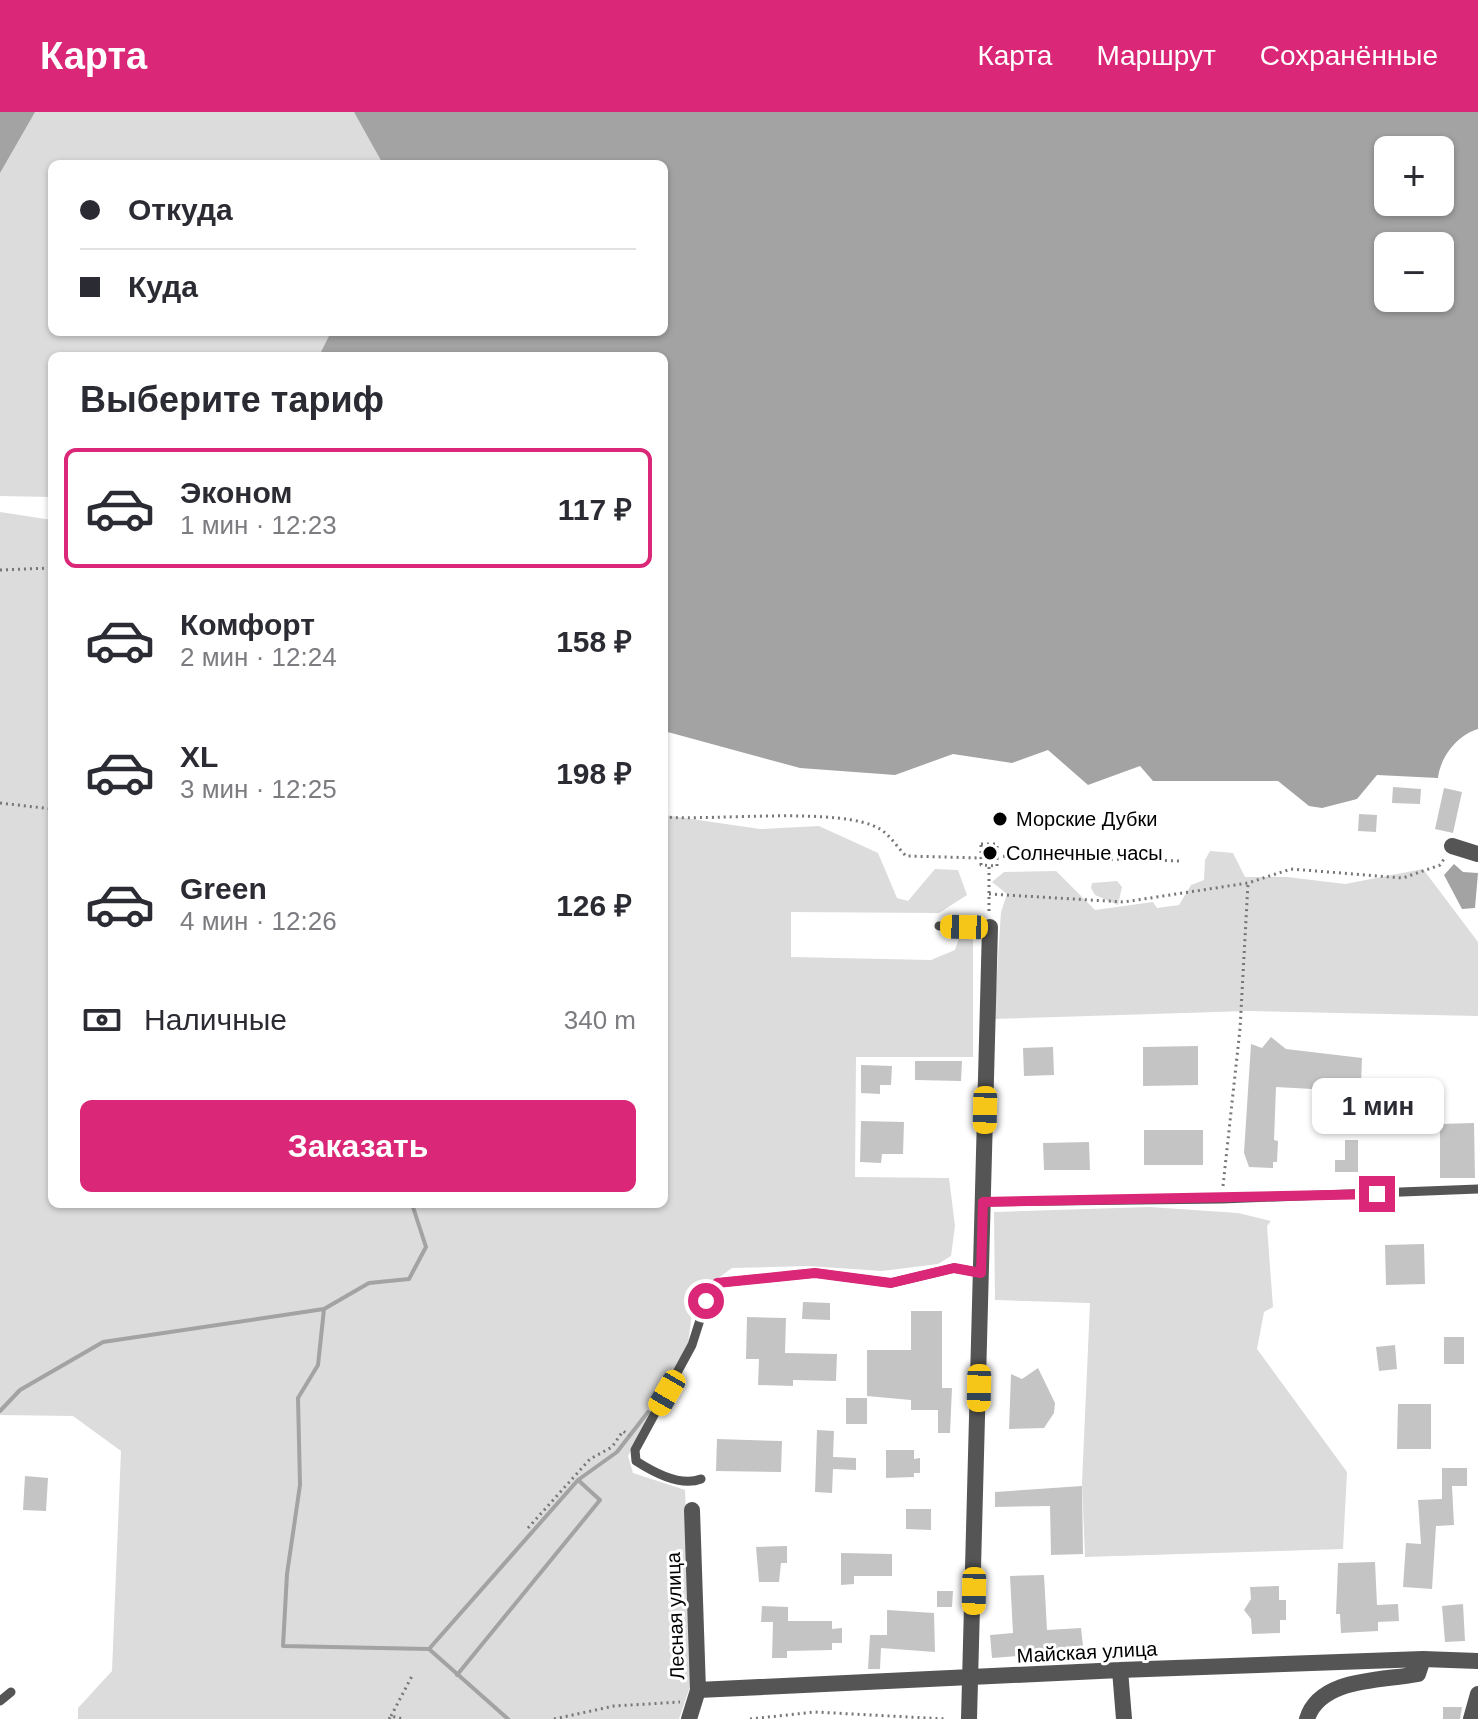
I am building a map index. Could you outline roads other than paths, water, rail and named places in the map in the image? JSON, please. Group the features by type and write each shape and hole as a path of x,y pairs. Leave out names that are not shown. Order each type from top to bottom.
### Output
{"street":[{"path":"1452,846 1478,854"},
{"path":"969,1719 990,927"},
{"name":"Лесная улица","path":"689,1719 696,1696 692,1510"},
{"path":"1307,1719 1324,1696 1361,1682 1418,1674 1423,1659"},
{"name":"Майская улица","path":"696,1696 1120,1670 1423,1659 1478,1661"},
{"path":"1120,1670 1124,1719"},
{"path":"1471,1719 1478,1694"}],"lane":[{"path":"939,926 990,927"},
{"path":"983,1202 1222,1199 1478,1189"},
{"path":"701,1479 694,1482 656,1474 636,1461 635,1450 692,1345 706,1301 717,1283 815,1273 891,1283 954,1268 981,1273"},
{"path":"0,1701 11,1692"}],"waterway":[{"path":"0,1411 20,1390 103,1342 324,1309 369,1283 409,1279 426,1247 413,1208"},
{"path":"324,1309 318,1365 298,1398 300,1485 287,1574 283,1646 429,1649 508,1719"},
{"path":"578,1480 617,1452 648,1412"},
{"path":"429,1649 578,1480 600,1500 457,1675"}],"place":[{"name":"Морские Дубки","path":"1000,819"},
{"name":"Солнечные часы","path":"990,853"}]}
